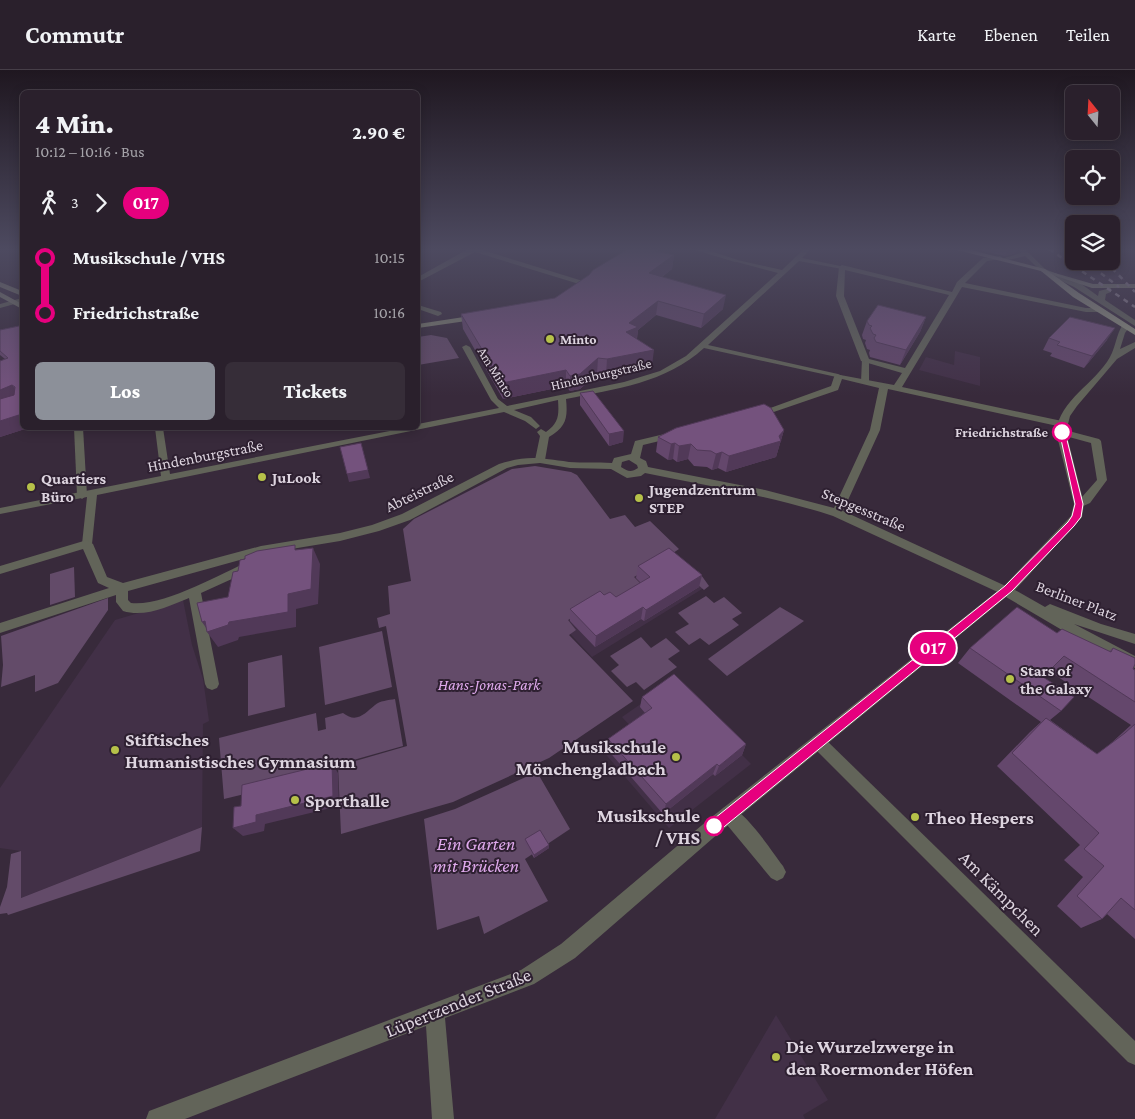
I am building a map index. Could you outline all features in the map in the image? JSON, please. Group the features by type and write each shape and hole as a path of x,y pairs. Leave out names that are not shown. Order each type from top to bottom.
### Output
{"main road":[{"path":"1082,298 1100,310 1131,325 1135,332"},
{"path":"420,326 487,315"},
{"path":"420,332 439,328 462,320"}],"street":[{"name":"Hindenburgstraße","path":"420,426 625,384 663,373 690,358 754,298"},
{"path":"841,298 865,362 865,382"},
{"path":"897,388 951,298"},
{"path":"1029,298 1086,310 1100,310"},
{"path":"1098,298 1131,325 1120,337 1118,354"},
{"path":"0,306 18,300"},
{"path":"420,308 438,314"},
{"path":"1079,504 1062,428 1065,416 1118,354 1135,344"},
{"path":"703,346 897,388 1062,428"},
{"name":"Am Minto","path":"466,347 494,399 505,410"},
{"path":"1118,354 1135,354"},
{"path":"865,362 908,372"},
{"path":"745,418 835,388 838,376"},
{"path":"837,513 875,430 884,386"},
{"path":"562,397 563,417 560,427 545,436 540,460 570,465 615,466"},
{"path":"505,410 528,418 545,436"},
{"name":"Lüpertzender Straße","path":"157,1119 435,1014 527,977 568,951 729,814 1021,577 1071,524 1076,517 1079,504 1086,500 1102,480 1096,442 1062,428"},
{"path":"78,430 87,494 87,544 102,580 122,588"},
{"path":"160,430 166,478"},
{"name":"Hindenburgstraße","path":"0,511 402,430"},
{"path":"635,458 640,443 687,431"},
{"path":"621,458 635,458 642,463 643,469 637,474 627,475 619,472 615,466 621,458"},
{"name":"Abteistraße","path":"0,628 153,578 261,550 375,528 406,517 503,466 517,462 540,460"},
{"name":"Stepgesstraße","path":"643,469 752,490 812,504 837,513 1006,591"},
{"name":"Abteistraße","path":"122,588 122,602 127,608 137,609 152,606 194,591 227,574 309,542"},
{"path":"0,570 87,544"},
{"path":"194,591 197,619 207,654 212,684"},
{"name":"Berliner Platz","path":"1006,591 1098,628 1135,639"},
{"name":"Berliner Platz","path":"1006,591 1084,636 1135,662"},
{"name":"Am Kämpchen","path":"818,742 1135,1054"},
{"path":"729,814 744,830 776,872"},
{"path":"435,1014 443,1119"}],"shaded area":[{"path":"955,351 980,357 980,386 919,370 926,357 954,365"},
{"path":"671,556 707,586 592,657 558,621"},
{"name":"Stiftisches Humanistisches Gymnasium","path":"183,600 192,645 203,679 209,721 203,724 202,827 21,898 21,851 0,848 0,788 115,620"},
{"name":"Musikschule Mönchengladbach","path":"671,683 751,764 669,828 602,750 633,729 622,717"},
{"name":"Die Wurzelzwerge in den Roermonder Höfen","path":"776,1015 828,1100 803,1115 805,1119 715,1119"}],"green space":[{"path":"431,335 447,338 459,358 420,365 420,337"},
{"name":"Hans-Jonas-Park","path":"535,466 571,472 577,475 610,519 625,515 635,527 650,521 679,549 670,555 699,572 709,586 704,590 667,558 634,577 646,589 615,608 600,601 568,620 576,630 569,635 633,701 549,758 453,802 341,834 338,766 407,746 386,626 379,628 377,618 390,614 388,586 411,581 403,529 414,519 512,469"},
{"path":"74,567 75,597 50,605 50,574"},
{"path":"706,596 714,603 724,597 742,613 732,619 739,625 709,645 700,638 689,645 675,632 689,624 678,613"},
{"path":"108,598 108,610 58,683 35,692 35,675 1,687 3,665 1,636"},
{"path":"780,607 804,621 727,676 708,659"},
{"path":"382,631 392,687 325,705 319,647"},
{"path":"641,637 651,648 666,638 680,651 668,659 677,667 644,690 636,682 627,687 611,671 619,665 610,656"},
{"path":"282,655 285,707 248,716 248,663"},
{"path":"395,699 403,746 311,772 311,778 224,799 219,738 316,713 318,731 326,729 325,718 343,713 352,718 357,717 379,703"},
{"name":"Ein Garten mit Brücken","path":"537,772 570,829 525,859 548,901 484,934 479,916 437,930 424,819 455,809"},
{"path":"202,827 200,851 8,915 7,913 0,914 0,907 7,887 11,854 21,851 21,898"}],"building":[{"name":"Minto","path":"555,298 723,298 704,314 658,301 629,323 638,327 626,332 654,350 607,359 598,358 580,374 570,376 566,370 502,383 461,314"},
{"path":"878,305 926,317 906,350 876,342 874,338 876,335 873,334 870,328 872,326 867,321"},
{"path":"1070,317 1115,328 1092,356 1057,345 1060,342 1049,338"},
{"path":"19,326 20,415 0,421 0,399 14,395 15,387 12,385 0,390 0,361 8,358 0,351 0,330"},
{"path":"593,391 624,431 609,434 580,393"},
{"path":"764,404 771,408 784,430 779,436 781,441 729,456 722,452 716,454 711,451 697,450 691,444 679,446 675,443 671,444 658,437 676,428"},
{"path":"361,443 368,470 347,474 340,447"},
{"path":"295,545 295,550 313,548 311,589 288,594 288,612 229,622 228,625 207,632 205,621 202,622 197,603 228,597 233,572 238,571 240,560 257,551"},
{"path":"669,548 702,575 646,610 643,607 596,636 570,609 600,591 604,595 610,592 616,597 650,577 638,566"},
{"path":"1017,607 1057,633 1062,629 1111,652 1113,648 1135,658 1133,669 1135,670 1135,702 1064,656 1043,677 1074,697 1061,711 970,648"},
{"name":"Musikschule Mönchengladbach","path":"674,674 746,744 666,804 608,739 652,708 642,697"},
{"path":"1046,718 1097,754 1135,724 1135,910 1121,898 1102,919 1077,896 1104,866 1084,849 1099,833 1012,753"},
{"path":"332,763 333,796 256,815 256,822 233,828 234,807 241,806 242,785"},
{"path":"540,830 549,845 534,855 525,839"}],"railway":[{"path":"1122,298 1135,307"}],"bus line":[{"name":"017","path":"714,826 1009,588 1071,524 1076,517 1079,504 1062,432"}],"place":[{"name":"Minto","path":"550,339"},
{"name":"Friedrichstraße","path":"1062,432"},
{"name":"JuLook","path":"262,477"},
{"name":"Quartiers Büro","path":"31,487"},
{"name":"Jugendzentrum STEP","path":"639,498"},
{"name":"Stars of the Galaxy","path":"1010,679"},
{"name":"Stiftisches Humanistisches Gymnasium","path":"115,750"},
{"name":"Musikschule Mönchengladbach","path":"676,757"},
{"name":"Sporthalle","path":"295,800"},
{"name":"Theo Hespers","path":"915,817"},
{"name":"Musikschule / VHS","path":"714,826"},
{"name":"Die Wurzelzwerge in den Roermonder Höfen","path":"776,1057"}]}
